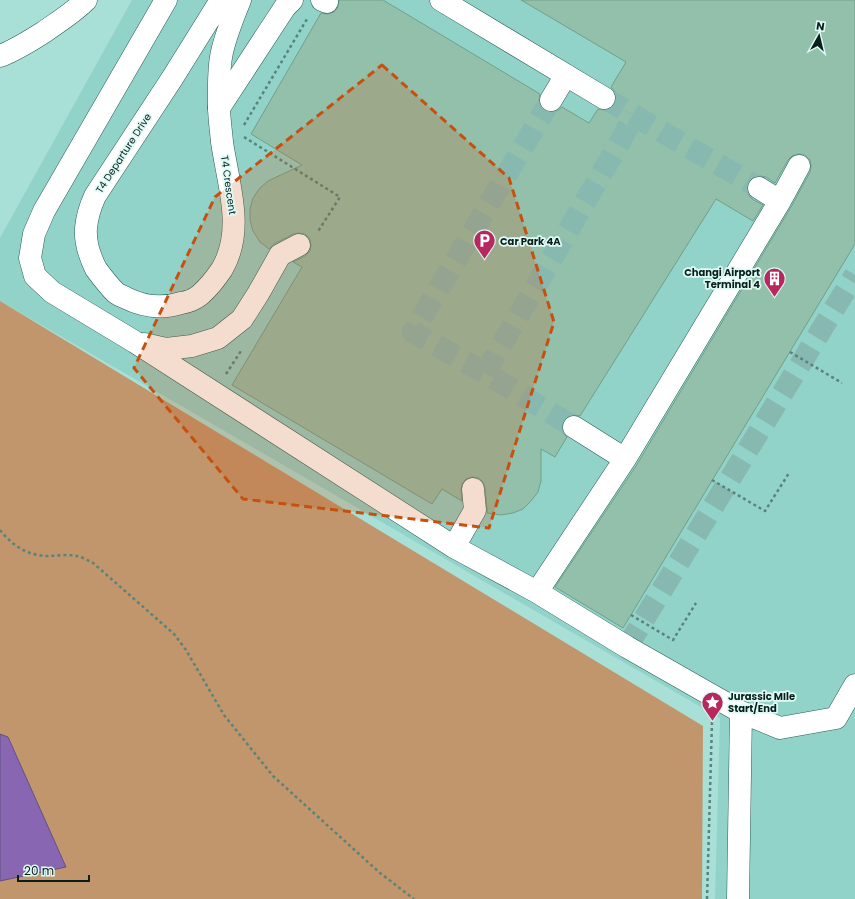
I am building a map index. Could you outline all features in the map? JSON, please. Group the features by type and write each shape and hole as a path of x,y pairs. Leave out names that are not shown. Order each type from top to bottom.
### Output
{"main road":[{"path":"0,56 10,52 60,21 86,0"},
{"path":"166,0 44,211 34,234 30,258 35,276 52,292 135,342 454,547 537,592 627,647 742,712 780,728 836,718 855,685"},
{"name":"T4 Departure Drive","path":"135,303 116,293 102,279 92,262 86,229 88,212 95,196 221,0"},
{"name":"T4 Crescent","path":"135,303 152,307 170,306 188,301 200,295 221,271 228,259 234,231 231,188 222,143 219,108 219,77 222,52 229,27 240,0"},
{"path":"219,108 285,7 292,0"},
{"path":"441,0 604,98"},
{"path":"551,100 566,75"},
{"path":"537,592 625,459 800,166"},
{"path":"759,188 780,201"},
{"path":"135,342 166,349 192,346 218,338 242,319 280,255 308,239"},
{"path":"574,427 625,459"},
{"path":"454,547 474,499"},
{"path":"738,899 742,712"}],"path":[{"path":"242,127 320,5"},
{"path":"238,134 340,197 308,239"},
{"path":"790,352 842,383"},
{"path":"712,480 765,511 788,473"},
{"path":"0,530 16,546 30,553 45,556 77,556 92,562 174,634 186,650 224,715 273,776 380,872 414,899"},
{"path":"631,615 673,640 696,603"},
{"path":"707,899 712,722"}],"highlighted area":[{"path":"382,65 509,178 554,322 489,528 243,499 134,368 215,197"}],"shaded area":[{"path":"132,0 855,0 855,899 715,899 720,718 0,301 0,238"},
{"path":"0,301 703,726 702,899 0,899"},
{"path":"0,734 8,737 66,867 0,881"}],"building":[{"name":"Car Park 4A","path":"339,0 383,0 540,94 540,106 544,110 551,112 557,111 562,107 589,123 598,109 610,109 614,105 616,98 615,92 611,87 626,62 521,0 855,0 855,244 623,628 555,587 636,466 791,207 810,172 810,160 805,155 798,154 792,156 788,160 775,183 766,177 760,176 753,177 749,181 747,187 748,194 752,199 763,205 753,221 716,199 580,416 568,416 564,420 562,427 563,433 567,437 555,457 541,449 541,481 538,492 523,509 513,513 501,515 487,513 485,488 483,482 479,478 472,477 466,479 462,484 462,501 442,489 432,504 232,385 302,267 293,262 305,256 310,251 311,246 310,239 305,234 299,233 293,234 274,244 269,249 260,242 253,231 250,220 250,209 253,198 259,189 268,181 302,165 251,134 321,13 328,14 334,12 338,7"}],"tunnel":[{"path":"604,98 759,188"},
{"path":"551,100 413,332 485,373 574,427"},
{"path":"485,373 620,142 634,115"},
{"path":"627,647 855,275"}],"place":[{"name":"Car Park 4A","path":"484,260"},
{"name":"Changi Airport Terminal 4","path":"775,298"},
{"name":"Jurassic MIle Start/End","path":"712,722"}]}
